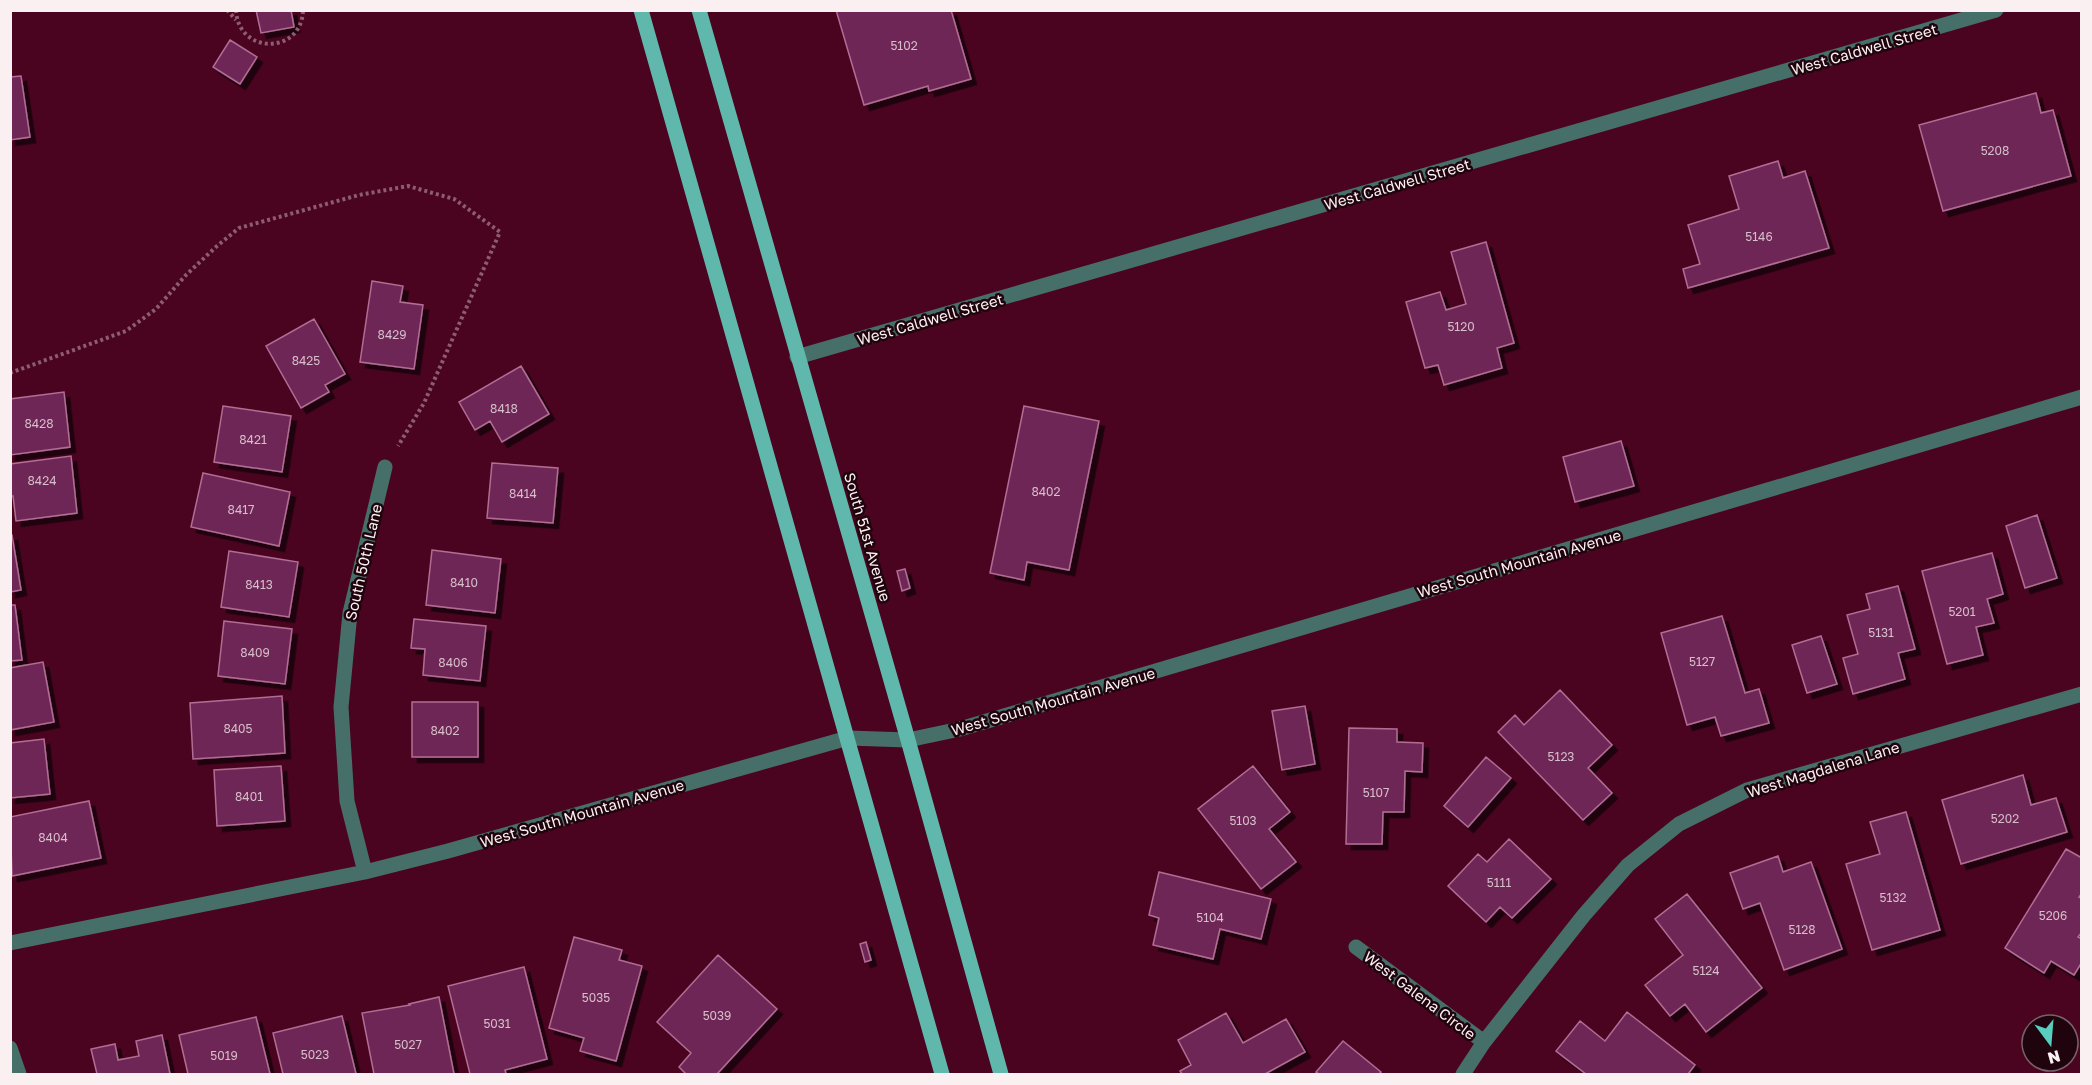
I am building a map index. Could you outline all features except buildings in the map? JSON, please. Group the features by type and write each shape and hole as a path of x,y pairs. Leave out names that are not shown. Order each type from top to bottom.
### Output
{"main road":[{"path":"641,10 942,1074"},
{"name":"South 51st Avenue","path":"699,10 1001,1074"}],"street":[{"name":"West Caldwell Street","path":"797,357 1996,10"},
{"name":"West South Mountain Avenue","path":"10,943 365,872 448,851 848,738 908,740 972,725 2082,397"},
{"name":"South 50th Lane","path":"365,872 347,801 341,707 350,613 385,467"},
{"name":"West Magdalena Lane","path":"1463,1074 1484,1042 1584,915 1628,865 1679,825 1747,790 2082,694"},
{"name":"West Galena Circle","path":"1356,947 1484,1042"},
{"path":"10,1048 19,1074"}],"path":[{"path":"227,10 246,36 262,44 275,44 291,37 300,25 303,10"},
{"path":"236,10 238,23"},
{"path":"10,373 126,331 156,309 201,261 239,228 359,195 408,186 454,199 500,232 424,403 385,467"}]}
